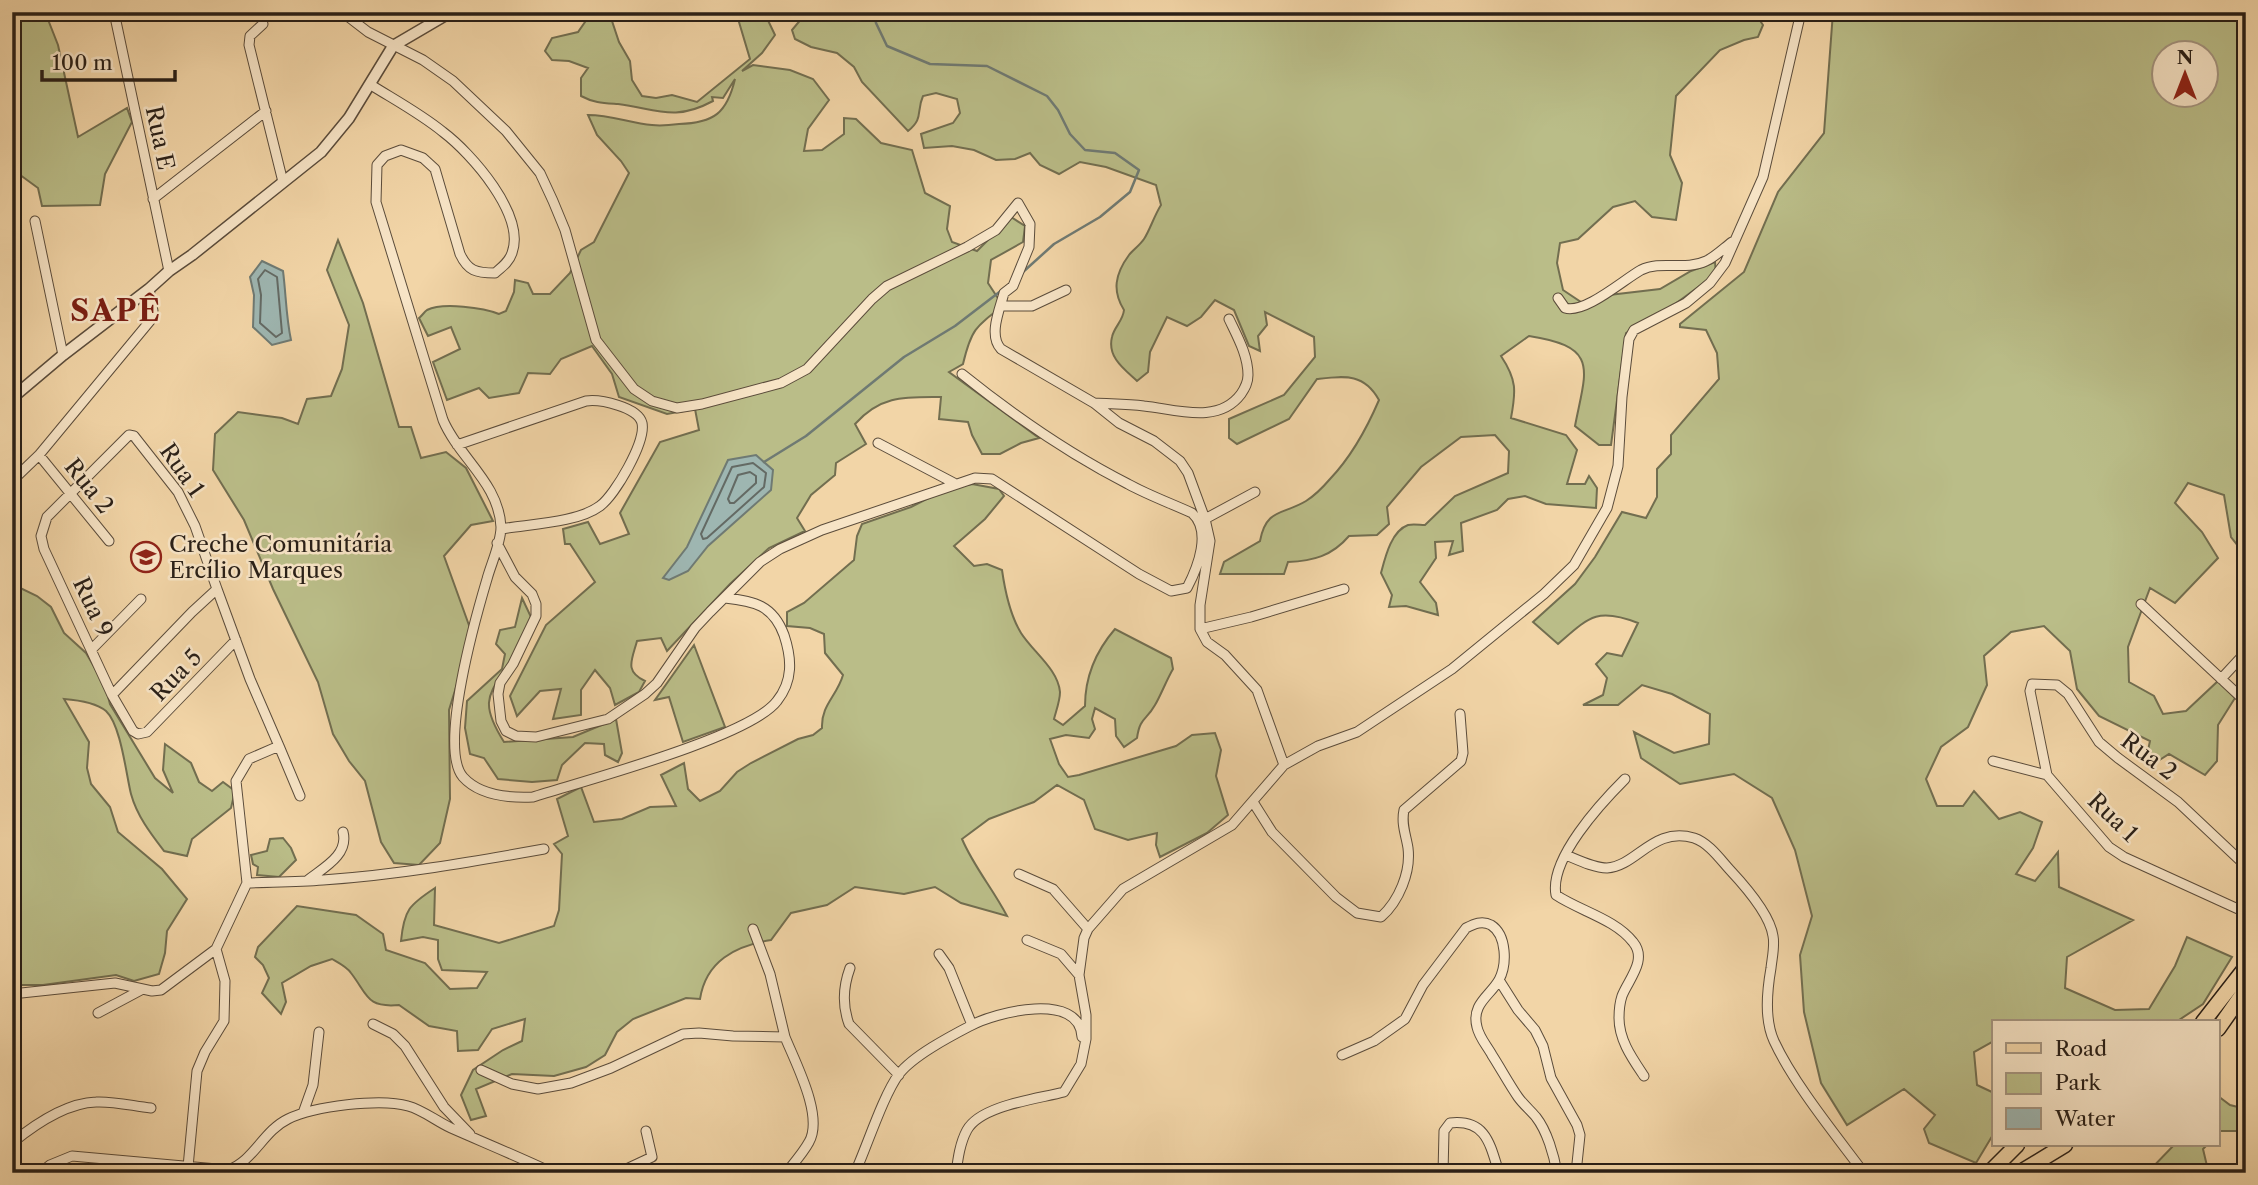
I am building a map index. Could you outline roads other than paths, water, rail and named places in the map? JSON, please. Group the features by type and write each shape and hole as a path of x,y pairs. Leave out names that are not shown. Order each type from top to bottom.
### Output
{"main road":[{"path":"2205,1020 2246,967"},
{"path":"2220,1027 2239,1012 2246,989"},
{"path":"1989,1173 2016,1146"},
{"path":"2037,1160 2044,1146"},
{"path":"2019,1173 2063,1146"}],"street":[{"name":"Rua E","path":"114,12 169,271"},
{"path":"342,12 368,32 423,60 453,81 506,131 540,173 565,230 596,340 634,389 652,401 677,408 781,383 807,369 887,286 996,230 1018,204 1031,231 1029,247 1013,286 1004,293 995,334 996,344 1094,402 1119,423 1154,441 1180,461 1188,473 1210,541 1200,605 1200,629 1207,642 1225,655 1257,690 1284,765"},
{"path":"12,398 283,183 329,143 371,85 393,46 451,12"},
{"path":"956,1173 961,1144 968,1128 977,1119 1020,1102 1064,1092 1074,1078 1081,1064 1086,1039 1086,1015 1079,975 1084,938 1088,929 1124,889 1232,825 1284,765 1318,746 1357,732 1452,669 1534,603 1574,565 1607,508 1618,466 1629,340 1634,330 1686,303 1710,283 1725,263 1763,177 1801,12"},
{"path":"262,24 250,36 249,45 283,183"},
{"path":"371,85 444,132 482,171 499,195 514,236 513,251 507,263 495,273 479,273 465,265 460,254 435,169 424,158 401,150 385,156 377,165 376,202 443,420 487,484 497,505 501,529 458,699 453,739 457,767 462,776 488,793 533,797 650,761 727,733 767,711 788,684 791,664 784,636 777,620 762,605 751,600 725,598"},
{"path":"153,199 266,111"},
{"path":"35,221 63,355"},
{"path":"1558,299 1565,309 1577,309 1640,271 1657,266 1694,265 1706,261 1733,241"},
{"path":"12,481 39,455 150,321 153,311 149,289"},
{"path":"1001,306 1032,306 1066,290"},
{"path":"1094,402 1146,406 1185,413 1226,408 1236,401 1247,386 1248,374 1245,355 1229,319"},
{"path":"497,543 515,577 532,594 536,604 532,628 500,683 498,694 501,721 506,731 516,736 536,737 566,731 608,719 622,712 657,683 695,628 740,581 760,562 780,549 822,530 975,478 992,479 1139,574 1171,591 1186,588 1191,580 1203,538 1198,519 1192,513 1127,484 1062,445 1008,411 962,374"},
{"path":"457,444 586,401 595,400 634,411 640,418 642,432 623,480 611,498 583,516 501,529"},
{"name":"Rua 1","path":"71,494 126,436 134,436 178,492 195,526 217,589"},
{"path":"878,443 954,484"},
{"name":"Rua 2","path":"39,455 109,541"},
{"path":"1205,519 1255,492"},
{"name":"Rua 9","path":"71,494 47,517 41,536 44,549 112,695 133,731 143,734"},
{"path":"112,695 217,589 300,796"},
{"path":"1200,629 1344,589"},
{"path":"91,650 141,599"},
{"path":"2141,604 2246,702"},
{"name":"Rua 5","path":"143,734 236,640"},
{"path":"2221,679 2246,652"},
{"name":"Rua 2","path":"2032,684 2057,685 2068,694 2099,742 2178,802 2246,866"},
{"name":"Rua 1","path":"2032,684 2030,691 2048,775 2109,847 2124,858 2238,909 2246,907"},
{"path":"1253,802 1272,832 1336,897 1357,913 1381,918 1389,910 1409,869 1408,847 1402,820 1404,810 1461,761 1463,753 1460,714"},
{"path":"12,994 115,982 152,992 161,990 216,949 247,883 236,781 249,759 279,746"},
{"path":"1993,761 2048,775"},
{"path":"1625,779 1579,832 1556,878 1556,895 1617,928 1637,948 1639,958 1636,970 1622,997 1619,1018 1621,1037 1644,1076"},
{"path":"306,881 340,854 344,845 343,832"},
{"path":"1566,855 1608,868 1660,840 1675,835 1696,839 1707,846 1745,889 1767,919 1773,936 1767,1015 1773,1039 1789,1067 1864,1173"},
{"path":"247,883 306,881 455,864 544,849"},
{"path":"1019,874 1054,889 1088,929"},
{"path":"1342,1055 1374,1041 1405,1019 1423,985 1466,928 1476,923 1493,926 1500,935 1505,950 1499,980 1482,998 1476,1013 1476,1026 1506,1079 1520,1100 1538,1119 1555,1162 1555,1173"},
{"path":"753,929 771,974 785,1037 813,1112 814,1126 810,1140 786,1173"},
{"path":"1027,940 1061,954 1079,975"},
{"path":"188,1167 197,1071 224,1021 225,981 216,949"},
{"path":"939,954 949,968 972,1025"},
{"path":"850,968 844,998 849,1024 899,1074"},
{"path":"1499,980 1518,1010 1535,1030 1543,1046 1551,1078 1577,1125 1580,1136 1576,1173"},
{"path":"98,1013 143,990"},
{"path":"858,1173 857,1168 899,1074 913,1061 972,1025 1010,1011 1062,1011 1076,1019 1082,1035 1074,1078"},
{"path":"373,1024 393,1034 405,1046 444,1107 471,1135"},
{"path":"303,1113 313,1085 319,1032"},
{"path":"481,1070 512,1084 538,1089 571,1083 635,1058 683,1034 785,1037"},
{"path":"40,1173 50,1165 72,1156 228,1170 239,1166 285,1120 303,1113 385,1101 418,1109 452,1128 553,1173"},
{"path":"15,1141 64,1111 83,1103 151,1108"},
{"path":"1443,1173 1444,1131 1450,1123 1460,1122 1474,1124 1481,1130 1490,1144 1499,1173"},
{"path":"602,1173 623,1172 652,1157 646,1130"}],"water":[{"path":"262,261 283,271 291,340 272,345 253,327 254,295 250,277"},
{"path":"756,455 773,470 771,490 708,546 688,571 669,580 663,578 687,547 728,460"}],"waterway":[{"path":"874,12 887,46 930,64 987,66 1047,96 1058,110 1070,134 1085,150 1115,153 1139,170 1130,192 1100,217 1054,244 1023,272"},
{"path":"764,462 806,436 904,357 955,326 1002,290"}],"place":[{"name":"Creche Comunitária Ercílio Marques","path":"146,557"}],"district":[{"name":"SAPÊ","path":"116,310"}]}
